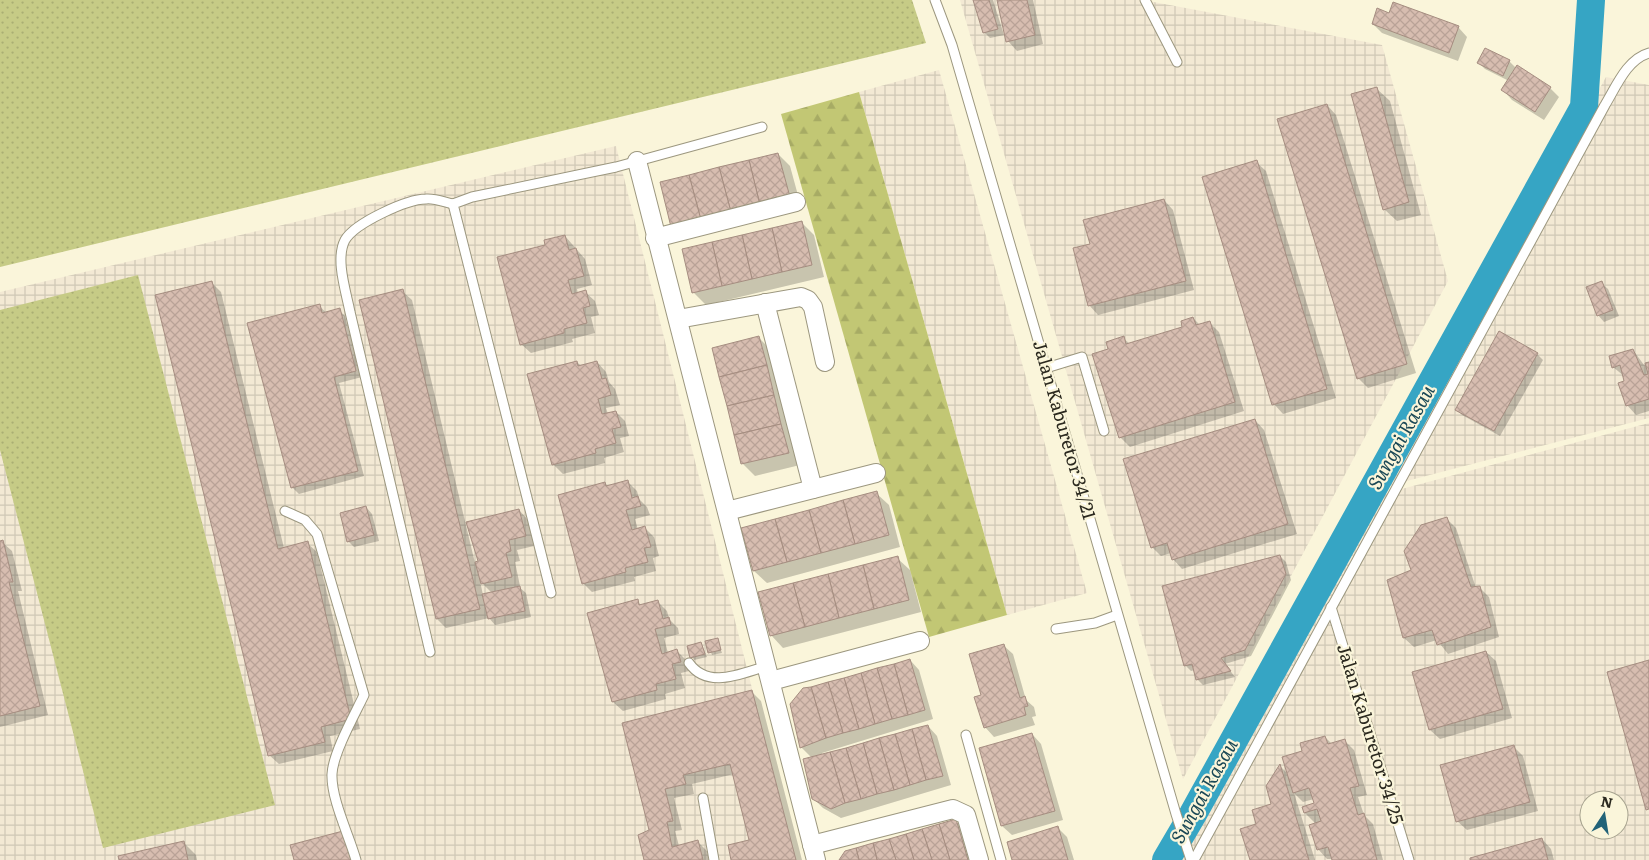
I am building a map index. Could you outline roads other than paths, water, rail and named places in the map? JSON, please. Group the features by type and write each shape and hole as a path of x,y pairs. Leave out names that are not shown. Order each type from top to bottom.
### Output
{"street":[{"path":"637,161 655,238 678,319 814,852 953,809 966,815 979,860"},
{"path":"655,238 796,202"},
{"path":"678,319 801,297 808,300 812,307 825,362"},
{"path":"764,303 813,489"},
{"path":"727,511 876,473"},
{"path":"769,674 920,641"}],"lane":[{"name":"Jalan Kaburetor 34/21","path":"935,0 952,45 1117,615 1176,814 1192,860"},
{"path":"1145,0 1177,62"},
{"path":"1192,860 1605,105 1630,65 1640,56 1649,53"},
{"path":"430,652 350,312 341,260 346,239 367,222 399,204 426,198 453,204 472,197 637,161 762,127"},
{"path":"453,204 551,593"},
{"path":"1046,368 1082,357 1104,431"},
{"path":"285,511 304,520 317,534 364,695 349,727 332,773 334,791 356,860"},
{"name":"Jalan Kaburetor 34/25","path":"1332,607 1409,860"},
{"path":"1056,629 1095,623 1117,615"},
{"path":"689,663 695,671 714,679 769,674"},
{"path":"966,735 1001,860"},
{"path":"703,798 714,860"}],"waterway":[{"name":"Sungai Rasau","path":"1166,860 1584,107 1591,0"}]}
